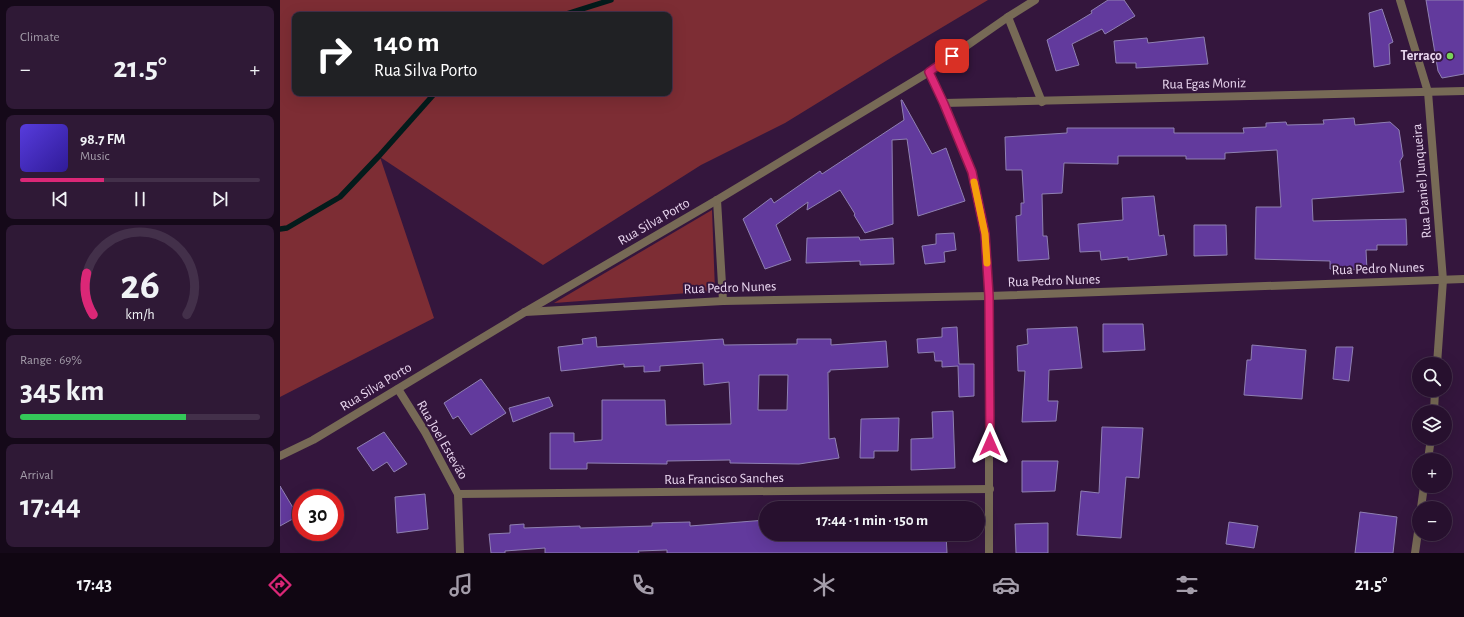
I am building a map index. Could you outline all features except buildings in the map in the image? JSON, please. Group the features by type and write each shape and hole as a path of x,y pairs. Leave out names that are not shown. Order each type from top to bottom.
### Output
{"street":[{"name":"Rua Silva Porto","path":"280,456 313,440 525,312 717,200 929,72 1008,16 1036,0"},
{"name":"Rua Daniel Junqueira","path":"1400,0 1428,92 1443,280 1438,357"},
{"path":"1008,16 1042,102"},
{"path":"929,72 972,172 985,234 989,296 989,553"},
{"name":"Rua Egas Moniz","path":"944,104 1464,91"},
{"path":"717,200 723,301"},
{"name":"Rua Pedro Nunes","path":"525,312 723,301 989,296 1464,279"},
{"name":"Rua Joel Estevão","path":"398,390 425,432 458,494 460,553"},
{"name":"Rua Francisco Sanches","path":"458,494 990,489"},
{"path":"1415,553 1417,541"}],"shaded area":[{"path":"280,0 988,0 785,123 701,165 543,265 380,157 434,318 280,397"},
{"path":"712,210 715,291 554,303"}],"waterway":[{"path":"573,12 611,0"},
{"path":"280,229 287,228 340,197 432,96"}],"slow traffic":[{"path":"974,182 985,234 987,263"}],"place":[{"name":"Terraço","path":"1450,56"}],"route":[{"path":"952,56 929,72 972,172 985,234 989,296 990,444"}]}
